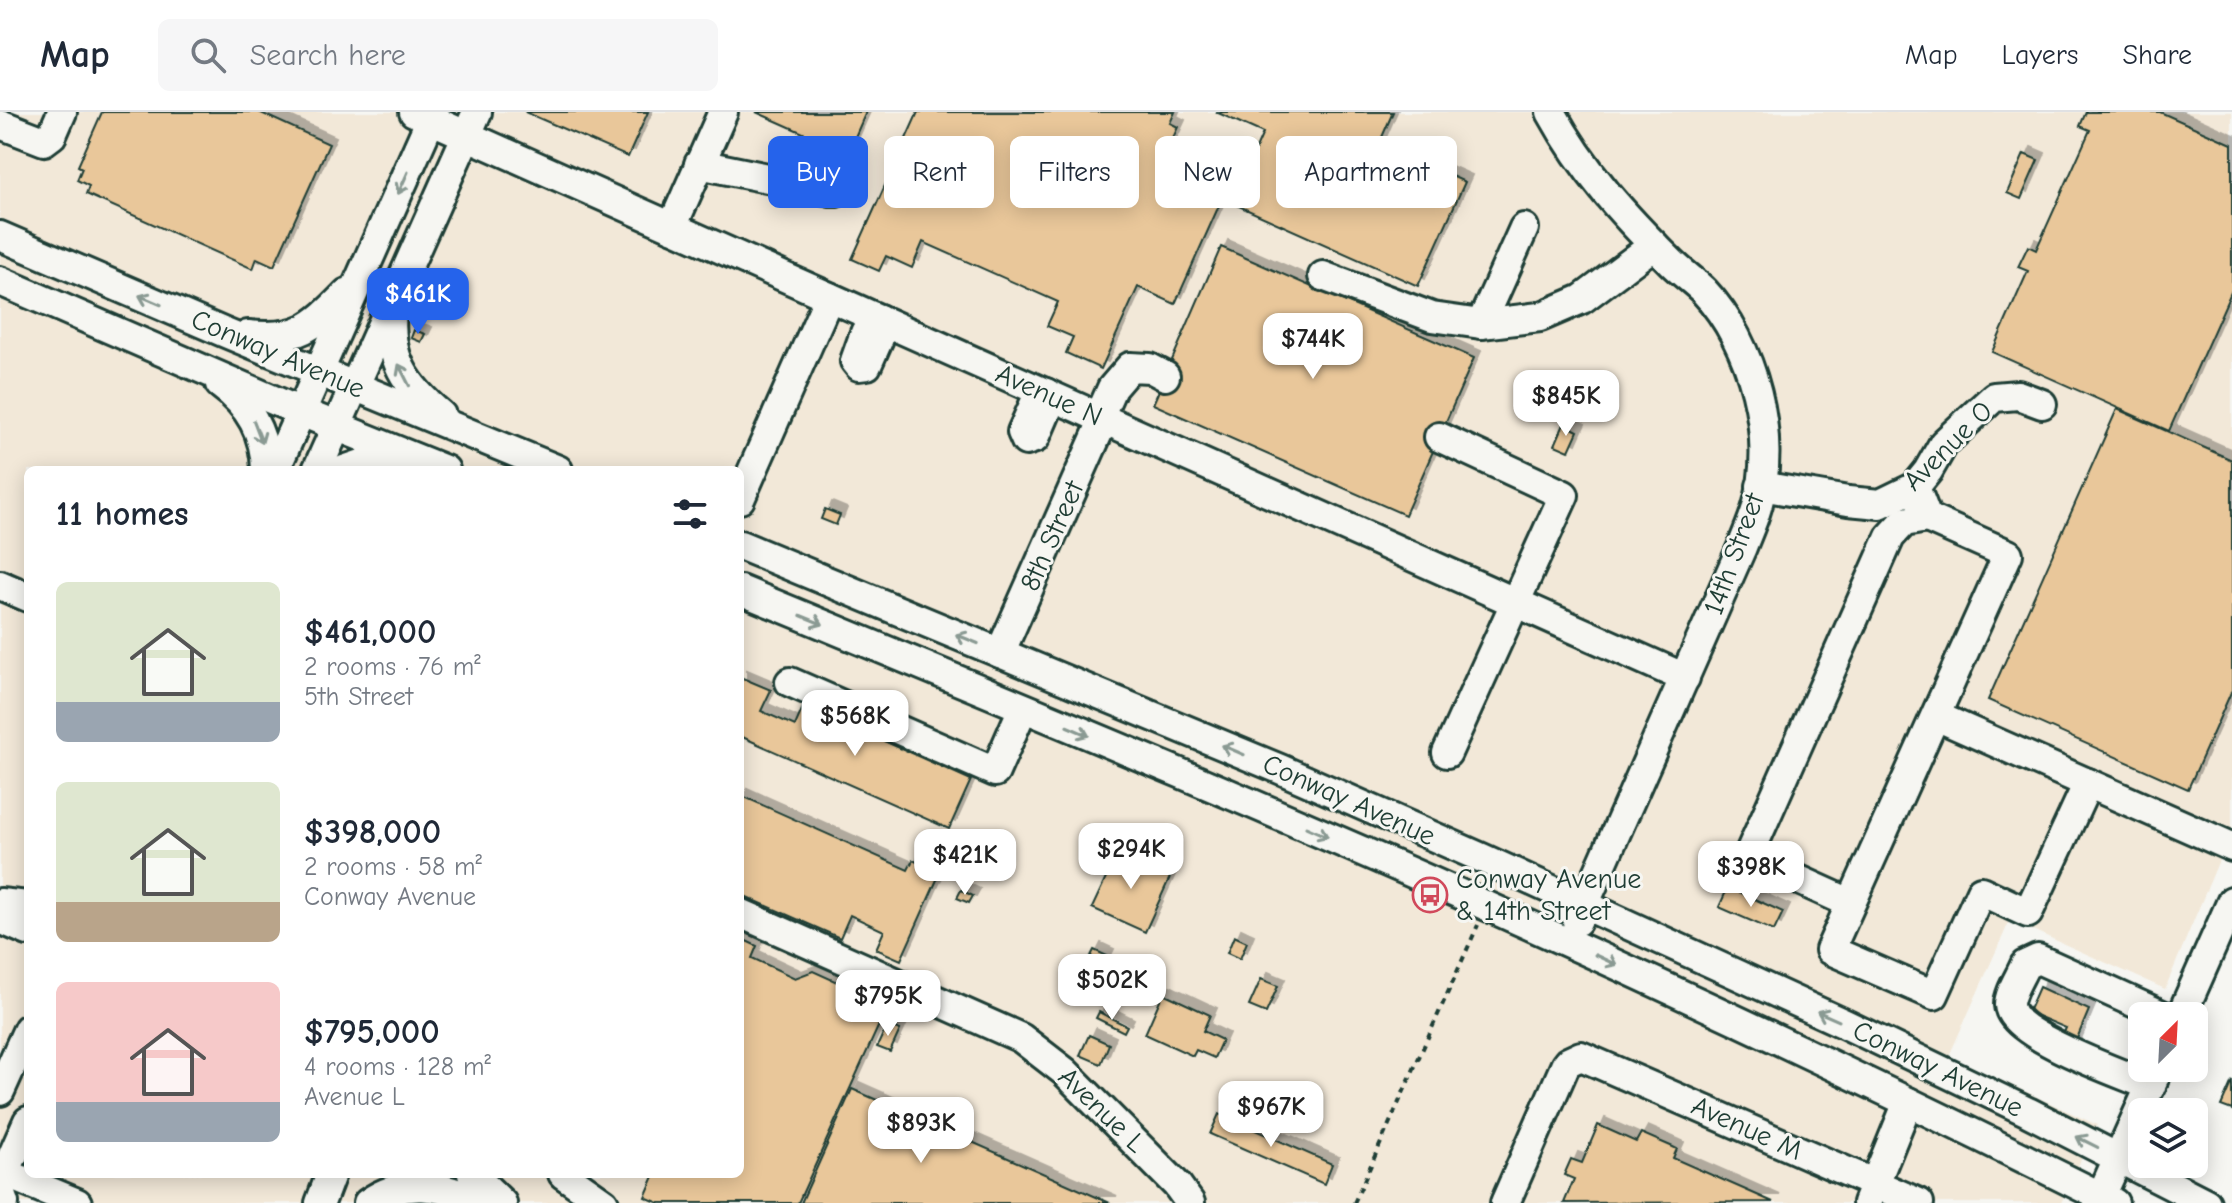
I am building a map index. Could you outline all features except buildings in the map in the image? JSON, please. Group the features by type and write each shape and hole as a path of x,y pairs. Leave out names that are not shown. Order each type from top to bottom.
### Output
{"street":[{"path":"0,124 44,141 52,135 62,112"},
{"path":"672,227 723,112"},
{"name":"14th Street","path":"1551,112 1594,181 1654,245 1705,292 1733,333 1754,378 1762,421 1764,464 1758,506 1742,547 1567,942"},
{"path":"277,466 364,270 426,115"},
{"name":"Avenue N","path":"426,115 471,124 672,227 829,297 876,326 1044,398 1101,418 1685,678"},
{"path":"319,466 471,124"},
{"path":"699,164 768,178"},
{"path":"1481,324 1524,228"},
{"name":"Conway Avenue","path":"0,236 548,466"},
{"path":"1323,276 1432,317 1481,324 1540,317 1582,299 1654,245"},
{"path":"223,332 284,337 303,331 325,316 364,270"},
{"name":"Conway Avenue","path":"0,281 301,412 435,466"},
{"path":"744,490 829,297"},
{"path":"392,303 390,330 396,359 409,386 457,428"},
{"path":"193,365 228,390 250,412 261,433 265,466"},
{"name":"8th Street","path":"1000,653 1112,388 1130,367 1150,368 1165,376"},
{"name":"Avenue O","path":"1761,486 1880,504 1915,487 1944,443 1994,397 2018,395 2042,404"},
{"path":"1439,437 1564,495 1447,753"},
{"path":"356,466 382,457 415,458"},
{"path":"1915,487 1927,518"},
{"path":"1850,903 1748,857 1890,537 1904,522 1927,518 2008,554 1830,950 1934,995 1981,891 2028,913 2088,783"},
{"name":"Conway Avenue","path":"744,547 1280,769 1584,905 1845,1024 2206,1203"},
{"path":"0,585 24,595"},
{"name":"Conway Avenue","path":"744,592 1257,806 1567,942 1908,1102 2105,1201"},
{"path":"790,682 995,772 1023,708"},
{"path":"1936,716 2232,847"},
{"path":"2187,1002 2232,901"},
{"path":"0,903 24,906"},
{"name":"Avenue L","path":"744,915 1021,1038 1065,1072 1177,1185 1190,1203"},
{"path":"0,919 24,929"},
{"path":"2128,1068 2043,1040 2019,1024 2009,1008 2010,998 2025,965 2038,959 2133,1002"},
{"path":"0,1091 24,1038"},
{"name":"Avenue M","path":"1505,1203 1565,1066 1581,1056 1871,1193 1919,1203"},
{"path":"2105,1201 2119,1158 2152,1082"},
{"path":"1871,1193 1908,1102"},
{"path":"4,1203 2,1179 24,1130"},
{"path":"320,1203 329,1178"},
{"path":"476,1178 502,1203"},
{"path":"569,1178 604,1203"},
{"path":"2,1179 62,1200"},
{"path":"368,1203 391,1189 419,1185 439,1188 479,1203"}],"path":[{"path":"1354,1203 1479,923"}],"shaded area":[{"path":"0,112 2232,112 2232,829 2165,989 2010,920 1949,1056 2097,1125 2061,1203 0,1203"}],"place":[{"name":"Conway Avenue & 14th Street","path":"1430,895"}]}
